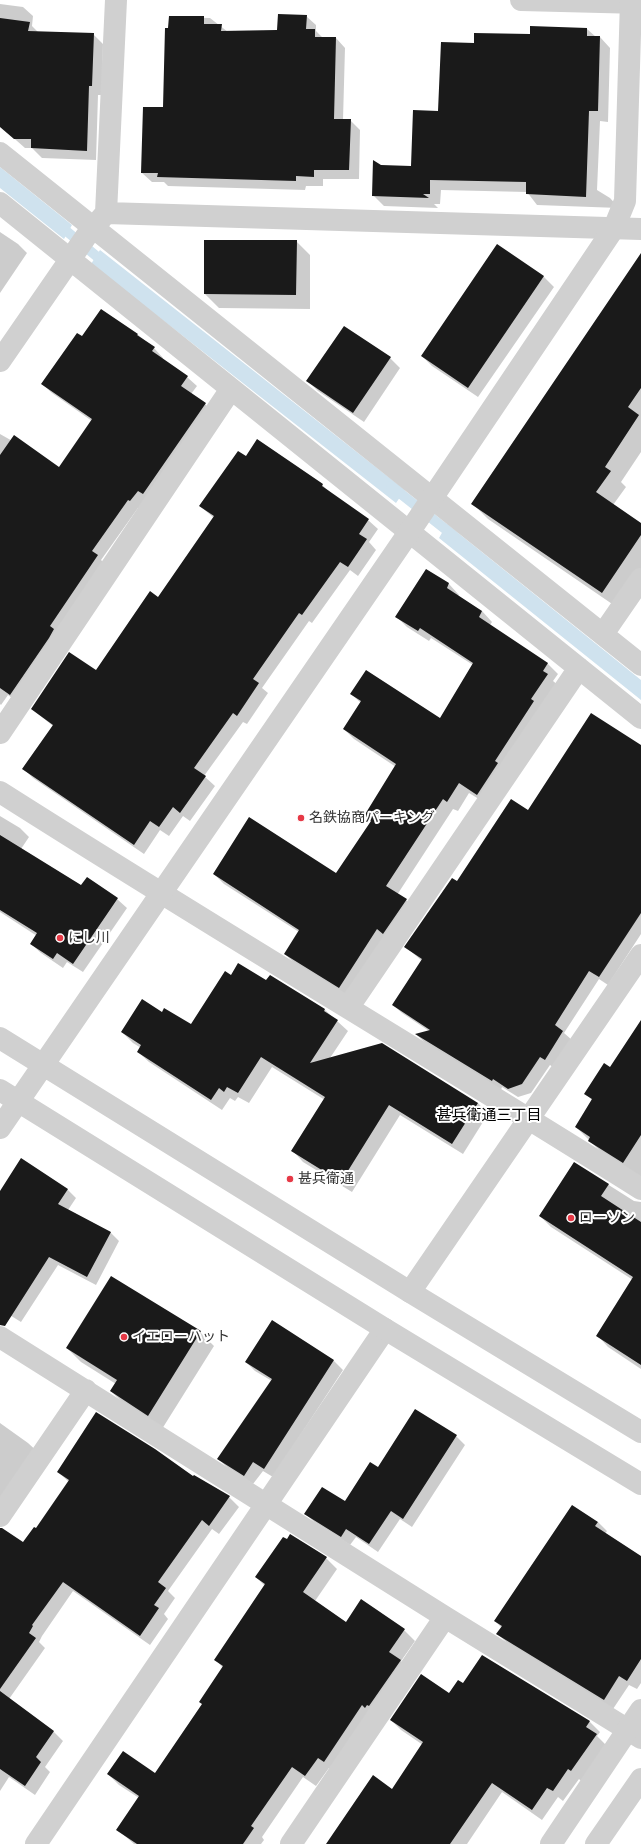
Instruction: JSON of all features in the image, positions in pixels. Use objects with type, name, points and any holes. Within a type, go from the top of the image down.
[{"type":"street","points":[[0,361],[72,257],[96,226],[116,0]]},
{"type":"street","points":[[0,1128],[412,529],[614,228],[625,201],[635,2],[521,0]]},
{"type":"street","points":[[0,153],[96,226],[430,501],[641,665]]},
{"type":"street","points":[[0,203],[72,257],[231,389],[412,529],[641,718]]},
{"type":"street","points":[[96,226],[641,229]]},
{"type":"street","points":[[0,733],[231,389]]},
{"type":"street","points":[[603,634],[641,579]]},
{"type":"street","points":[[348,1008],[579,668]]},
{"type":"street","points":[[0,792],[160,894],[528,1118],[641,1189]]},
{"type":"street","points":[[410,1292],[641,955]]},
{"type":"street","points":[[0,1038],[410,1292],[641,1432]]},
{"type":"street","points":[[0,1090],[385,1329],[641,1484]]},
{"type":"street","points":[[36,1844],[385,1329]]},
{"type":"street","points":[[0,1337],[445,1617],[635,1734]]},
{"type":"street","points":[[0,1516],[86,1390]]},
{"type":"street","points":[[291,1844],[445,1617]]},
{"type":"street","points":[[551,1844],[635,1734],[641,1710]]},
{"type":"street","points":[[596,1844],[641,1779]]},
{"type":"water","points":[[0,167],[72,225],[64,239],[0,188]]},
{"type":"water","points":[[100,250],[405,490],[396,503],[91,264]]},
{"type":"water","points":[[447,524],[641,680],[641,700],[439,538]]},
{"type":"building","points":[[278,14],[307,15],[306,29],[315,29],[315,37],[336,37],[334,119],[351,119],[349,170],[314,170],[314,177],[296,176],[296,181],[157,177],[158,173],[141,173],[143,107],[163,107],[165,28],[168,28],[169,16],[204,16],[204,24],[222,24],[221,31],[277,30]]},
{"type":"building","points":[[0,18],[30,22],[28,31],[94,33],[92,86],[89,86],[87,151],[31,148],[31,139],[14,139],[0,127]]},
{"type":"building","points":[[530,26],[587,28],[587,36],[600,36],[598,111],[589,111],[586,197],[526,194],[526,182],[430,180],[430,194],[423,194],[429,198],[372,196],[373,160],[381,165],[411,166],[413,110],[438,111],[441,42],[474,43],[474,33],[530,34]]},
{"type":"building","points":[[204,240],[297,240],[296,295],[204,294]]},
{"type":"building","points":[[497,244],[544,276],[468,388],[421,356]]},
{"type":"building","points":[[641,253],[641,388],[628,407],[639,415],[605,467],[611,471],[596,492],[641,523],[641,535],[602,593],[471,504]]},
{"type":"building","points":[[101,309],[155,347],[152,351],[188,376],[181,386],[206,403],[143,494],[138,491],[130,501],[128,500],[92,551],[98,555],[50,626],[54,629],[49,638],[10,695],[0,688],[0,455],[14,435],[59,467],[92,419],[41,384],[77,333],[82,336]]},
{"type":"building","points":[[344,326],[391,357],[353,413],[306,381]]},
{"type":"building","points":[[257,439],[323,484],[322,486],[369,519],[359,534],[367,539],[348,567],[340,562],[302,615],[299,613],[253,679],[259,683],[237,716],[233,713],[194,768],[206,776],[180,813],[173,807],[159,827],[150,821],[134,845],[22,769],[53,725],[31,709],[69,652],[96,670],[150,591],[158,597],[214,516],[199,506],[238,451],[246,456]]},
{"type":"building","points":[[426,569],[449,583],[447,588],[482,611],[479,617],[548,663],[543,671],[548,674],[531,699],[534,701],[495,761],[498,763],[477,795],[459,783],[447,802],[443,799],[386,886],[407,899],[383,934],[377,929],[339,988],[284,954],[299,930],[213,874],[249,817],[336,873],[371,821],[364,816],[396,764],[343,729],[361,701],[350,694],[366,670],[440,718],[473,663],[420,628],[418,631],[395,617]]},
{"type":"building","points":[[591,713],[641,745],[641,913],[599,977],[589,971],[555,1025],[563,1031],[545,1060],[540,1057],[522,1084],[508,1089],[493,1079],[492,1081],[415,1034],[430,1030],[392,1005],[422,959],[404,947],[452,878],[457,881],[511,799],[528,810]]},
{"type":"building","points":[[0,835],[81,885],[87,877],[118,898],[73,964],[57,953],[53,959],[30,944],[37,933],[0,910]]},
{"type":"building","points":[[238,963],[266,980],[270,975],[325,1009],[324,1011],[338,1020],[310,1063],[382,1043],[478,1103],[452,1144],[389,1105],[341,1182],[291,1151],[325,1097],[261,1057],[238,1093],[227,1087],[224,1092],[219,1088],[211,1100],[137,1052],[141,1045],[121,1032],[142,999],[162,1012],[164,1008],[191,1024],[225,971],[231,975]]},
{"type":"building","points":[[641,1020],[641,1135],[623,1163],[588,1141],[590,1137],[575,1127],[592,1099],[584,1094],[604,1063],[610,1067]]},
{"type":"building","points":[[21,1158],[68,1189],[58,1204],[111,1232],[87,1277],[49,1257],[5,1326],[0,1325],[0,1191]]},
{"type":"building","points":[[574,1162],[609,1184],[601,1196],[641,1222],[641,1365],[596,1336],[633,1277],[539,1216]]},
{"type":"building","points":[[111,1276],[201,1331],[148,1416],[110,1391],[117,1380],[66,1348]]},
{"type":"building","points":[[272,1320],[334,1360],[264,1469],[253,1462],[244,1476],[217,1459],[272,1379],[245,1362]]},
{"type":"building","points":[[415,1409],[457,1435],[403,1519],[391,1511],[369,1544],[346,1529],[341,1537],[304,1514],[322,1487],[345,1501],[370,1462],[378,1467]]},
{"type":"building","points":[[96,1412],[155,1449],[193,1476],[194,1475],[230,1496],[209,1526],[202,1520],[158,1582],[166,1588],[154,1605],[159,1608],[140,1636],[63,1582],[32,1625],[33,1626],[29,1633],[36,1638],[0,1689],[0,1528],[23,1542],[34,1527],[36,1528],[69,1480],[57,1472]]},
{"type":"building","points":[[572,1505],[598,1522],[595,1526],[641,1556],[641,1659],[627,1681],[619,1676],[604,1700],[496,1634],[502,1626],[494,1621]]},
{"type":"building","points":[[290,1534],[327,1557],[303,1592],[346,1622],[361,1599],[405,1629],[389,1652],[401,1660],[369,1706],[367,1705],[365,1708],[362,1705],[324,1762],[318,1758],[305,1776],[292,1767],[251,1826],[254,1828],[243,1844],[137,1844],[116,1830],[139,1796],[107,1774],[123,1751],[155,1773],[202,1704],[199,1702],[223,1666],[214,1660],[265,1584],[255,1577],[283,1537],[287,1539]]},
{"type":"building","points":[[482,1655],[590,1721],[586,1727],[597,1734],[571,1771],[568,1769],[553,1791],[547,1788],[532,1810],[492,1783],[450,1844],[326,1844],[373,1775],[392,1789],[423,1742],[390,1720],[421,1674],[449,1693],[458,1680],[463,1683]]},
{"type":"building","points":[[0,1691],[54,1731],[36,1757],[41,1762],[25,1786],[0,1769]]},
{"type":"waterway","points":[[58,224],[107,265]]},
{"type":"waterway","points":[[391,486],[454,536]]},
{"type":"place","name":"名鉄協商パーキング","points":[[301,818]]},
{"type":"place","name":"にし川","points":[[60,938]]},
{"type":"place","name":"甚兵衛通","points":[[290,1179]]},
{"type":"place","name":"ローソン","points":[[571,1218]]},
{"type":"place","name":"イエローハット","points":[[124,1337]]},
{"type":"district","name":"甚兵衛通三丁目","points":[[489,1116]]}]
